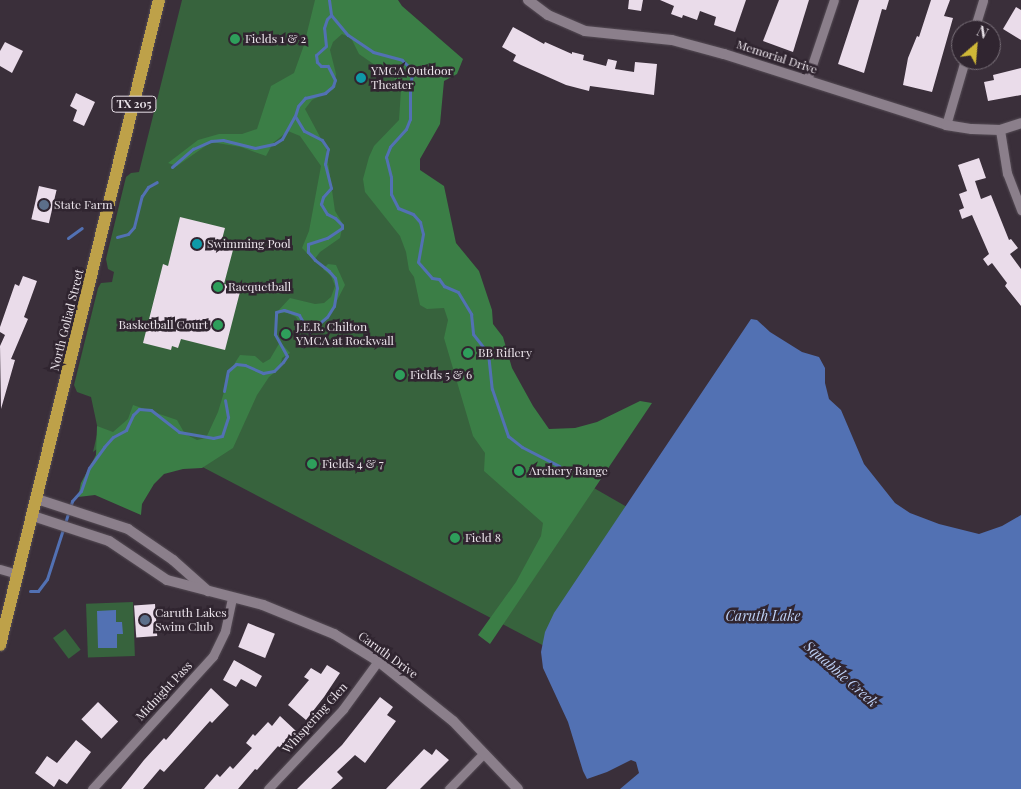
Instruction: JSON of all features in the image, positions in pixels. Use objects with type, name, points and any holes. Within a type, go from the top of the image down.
[{"type":"main road","name":"North Goliad Street","points":[[0,645],[159,0]]},
{"type":"street","name":"Memorial Drive","points":[[528,0],[548,15],[584,31],[672,40],[808,80],[946,124],[972,129],[1000,130],[1021,123]]},
{"type":"street","points":[[808,80],[834,0]]},
{"type":"street","points":[[977,20],[983,0]]},
{"type":"street","points":[[946,124],[962,70]]},
{"type":"street","points":[[1000,130],[1007,173],[1021,210]]},
{"type":"street","name":"Caruth Drive","points":[[37,499],[82,512],[128,529],[173,560],[211,593]]},
{"type":"street","name":"Caruth Drive","points":[[32,516],[109,541],[167,580],[263,605],[324,628],[378,661],[453,721],[518,789]]},
{"type":"street","points":[[0,569],[18,574]]},
{"type":"street","name":"Midnight Pass","points":[[92,789],[213,656],[225,631],[232,598]]},
{"type":"street","name":"Whispering Glen","points":[[268,789],[343,709],[378,661]]},
{"type":"street","points":[[449,789],[484,753]]},
{"type":"green space","name":"J.E.R. Chilton YMCA at Rockwall","points":[[182,0],[343,0],[410,67],[403,125],[461,302],[479,422],[627,507],[550,649],[126,427],[93,452],[98,430],[91,397],[77,392],[74,385],[98,288],[101,283],[112,282],[114,272],[108,269],[106,259],[126,177],[131,173],[139,172]]},
{"type":"green space","points":[[315,0],[398,0],[402,6],[463,59],[457,74],[444,81],[440,124],[420,159],[420,170],[444,186],[456,243],[479,271],[492,310],[493,324],[503,337],[512,368],[533,406],[549,429],[575,428],[597,422],[640,401],[652,403],[490,644],[478,635],[516,582],[541,536],[543,523],[484,471],[485,453],[473,436],[444,338],[448,320],[444,308],[427,309],[420,305],[414,277],[409,270],[406,252],[400,236],[365,192],[363,179],[374,146],[399,120],[401,90],[395,79],[359,54],[351,38],[342,34],[333,42],[330,50],[336,74],[334,89],[312,100],[305,109],[326,148],[335,211],[343,224],[340,238],[320,252],[314,260],[302,248],[309,231],[321,166],[300,136],[288,131],[273,143],[266,156],[241,147],[211,142],[177,166],[168,163],[198,140],[219,134],[242,134],[257,129],[271,86],[294,73],[304,45]]},
{"type":"green space","points":[[328,264],[336,265],[345,285],[327,320],[319,323],[315,331],[310,335],[303,330],[296,317],[288,313],[277,312],[290,298],[315,304],[324,303],[331,297],[335,286],[331,276],[323,269]]},
{"type":"green space","points":[[280,342],[290,353],[282,358],[280,368],[269,377],[257,395],[233,448],[202,468],[183,469],[164,474],[154,484],[142,504],[141,515],[95,495],[78,497],[81,483],[96,455],[97,426],[113,432],[128,419],[133,405],[177,420],[185,434],[197,440],[206,438],[218,412],[231,369],[240,355],[255,356],[263,363],[270,359]]},
{"type":"green space","points":[[133,602],[135,656],[88,658],[86,604]]},
{"type":"green space","points":[[65,629],[81,650],[69,659],[53,638]]},
{"type":"water","name":"Caruth Lake","points":[[751,319],[757,320],[770,332],[802,352],[819,357],[825,368],[825,383],[829,399],[841,410],[864,464],[895,503],[910,513],[939,524],[979,534],[1002,526],[1021,515],[1021,789],[620,789],[639,773],[636,762],[631,760],[607,772],[587,779],[568,722],[543,668],[541,652],[545,632],[554,613]]},
{"type":"water","points":[[116,610],[116,622],[122,622],[123,634],[117,634],[117,648],[98,648],[97,611]]},
{"type":"building","points":[[629,0],[643,0],[641,11],[628,9]]},
{"type":"building","points":[[660,0],[746,0],[735,32],[714,25],[716,17],[700,11],[697,20],[683,15],[682,18],[671,14],[674,6]]},
{"type":"building","points":[[779,0],[809,0],[793,52],[763,41]]},
{"type":"building","points":[[859,0],[889,0],[886,10],[882,9],[864,73],[838,64]]},
{"type":"building","points":[[931,0],[950,0],[944,16],[953,18],[932,92],[903,85],[908,58],[917,36],[919,37]]},
{"type":"building","points":[[1016,7],[1021,10],[1021,40],[1003,29]]},
{"type":"building","points":[[513,27],[544,44],[545,42],[572,54],[572,52],[584,55],[583,60],[606,66],[608,59],[617,61],[615,69],[634,72],[635,62],[657,64],[654,95],[590,86],[589,91],[566,85],[521,65],[513,61],[516,55],[502,47]]},
{"type":"building","points":[[5,42],[23,51],[12,73],[0,66],[0,51]]},
{"type":"building","points":[[1021,68],[1021,95],[988,101],[984,82],[994,80],[993,75]]},
{"type":"building","points":[[76,93],[95,102],[84,126],[73,121],[77,110],[70,106]]},
{"type":"building","points":[[979,158],[986,178],[975,181],[981,199],[991,195],[1009,240],[1011,239],[1018,248],[1010,254],[1021,269],[1021,306],[1005,286],[1007,283],[992,263],[988,266],[983,259],[989,254],[972,215],[962,219],[959,210],[964,208],[959,194],[967,191],[958,165]]},
{"type":"building","name":"State Farm","points":[[39,186],[57,190],[49,223],[31,219]]},
{"type":"building","points":[[180,217],[225,228],[220,247],[233,250],[224,284],[241,288],[225,350],[181,339],[178,348],[172,346],[171,350],[143,343],[163,264],[168,266]]},
{"type":"building","points":[[23,276],[37,281],[24,317],[28,319],[11,359],[15,360],[1,409],[0,346],[5,335],[0,332],[0,327],[15,284],[19,286]]},
{"type":"building","name":"Caruth Lakes Swim Club","points":[[155,604],[157,636],[136,637],[134,605]]},
{"type":"building","points":[[248,623],[275,634],[265,658],[238,647]]},
{"type":"building","points":[[234,660],[262,676],[256,687],[241,679],[236,687],[223,680]]},
{"type":"building","points":[[327,665],[340,673],[306,720],[288,705],[309,680],[304,677],[311,668],[321,674]]},
{"type":"building","points":[[211,688],[229,705],[212,723],[210,721],[164,772],[160,769],[143,789],[121,789],[144,760],[164,738],[166,740]]},
{"type":"building","points":[[380,697],[393,707],[387,715],[396,721],[365,763],[355,755],[337,772],[343,778],[331,789],[297,789],[342,745]]},
{"type":"building","points":[[98,702],[118,721],[101,739],[81,719]]},
{"type":"building","points":[[280,716],[296,731],[280,748],[278,746],[257,770],[255,769],[238,789],[204,789],[217,774],[220,777],[230,766],[233,769],[252,748],[246,743],[253,734],[255,736],[268,722],[272,726]]},
{"type":"building","points":[[76,740],[91,752],[67,784],[59,779],[54,787],[35,773],[47,756],[57,763]]},
{"type":"building","points":[[424,749],[432,755],[436,749],[449,760],[420,789],[386,789]]},
{"type":"waterway","name":"Squabble Creek","points":[[329,0],[331,15],[348,35],[373,52],[402,60],[413,71],[410,84],[410,119],[406,129],[390,147],[386,157],[391,177],[391,194],[398,208],[413,214],[420,222],[423,234],[418,262],[432,278],[439,279],[444,286],[458,292],[471,314],[473,334],[488,353],[492,389],[508,436],[522,447],[559,466]]},
{"type":"waterway","points":[[224,391],[228,371],[236,364],[245,365],[263,373],[274,371],[287,356],[275,334],[276,312],[284,310],[299,315],[309,332],[327,317],[334,306],[337,288],[335,278],[308,252],[308,244],[327,238],[342,228],[342,225],[335,218],[327,214],[321,204],[323,197],[331,188],[325,164],[328,149],[322,140],[304,131],[295,116],[298,106],[305,98],[325,93],[333,86],[335,80],[328,66],[321,66],[317,62],[316,55],[326,46],[324,28],[327,19],[331,15]]},
{"type":"waterway","points":[[172,167],[193,149],[211,141],[223,140],[255,148],[274,144],[282,139],[295,116]]},
{"type":"waterway","points":[[117,237],[128,234],[134,227],[142,196],[148,187],[157,182]]},
{"type":"waterway","points":[[68,238],[82,228]]},
{"type":"waterway","points":[[30,591],[38,591],[47,579],[72,501],[81,491],[89,468],[113,437],[126,430],[133,415],[139,409],[151,410],[179,432],[213,438],[222,436],[228,417],[225,400]]},
{"type":"place","name":"Fields 1 & 2","points":[[235,39]]},
{"type":"place","name":"YMCA Outdoor Theater","points":[[361,78]]},
{"type":"place","name":"State Farm","points":[[44,205]]},
{"type":"place","name":"Swimming Pool","points":[[197,244]]},
{"type":"place","name":"Racquetball","points":[[218,287]]},
{"type":"place","name":"Basketball Court","points":[[218,325]]},
{"type":"place","name":"J.E.R. Chilton YMCA at Rockwall","points":[[286,334]]},
{"type":"place","name":"BB Riflery","points":[[468,353]]},
{"type":"place","name":"Fields 5 & 6","points":[[400,375]]},
{"type":"place","name":"Fields 4 & 7","points":[[312,464]]},
{"type":"place","name":"Archery Range","points":[[519,471]]},
{"type":"place","name":"Field 8","points":[[455,538]]},
{"type":"place","name":"Caruth Lakes Swim Club","points":[[145,620]]}]
